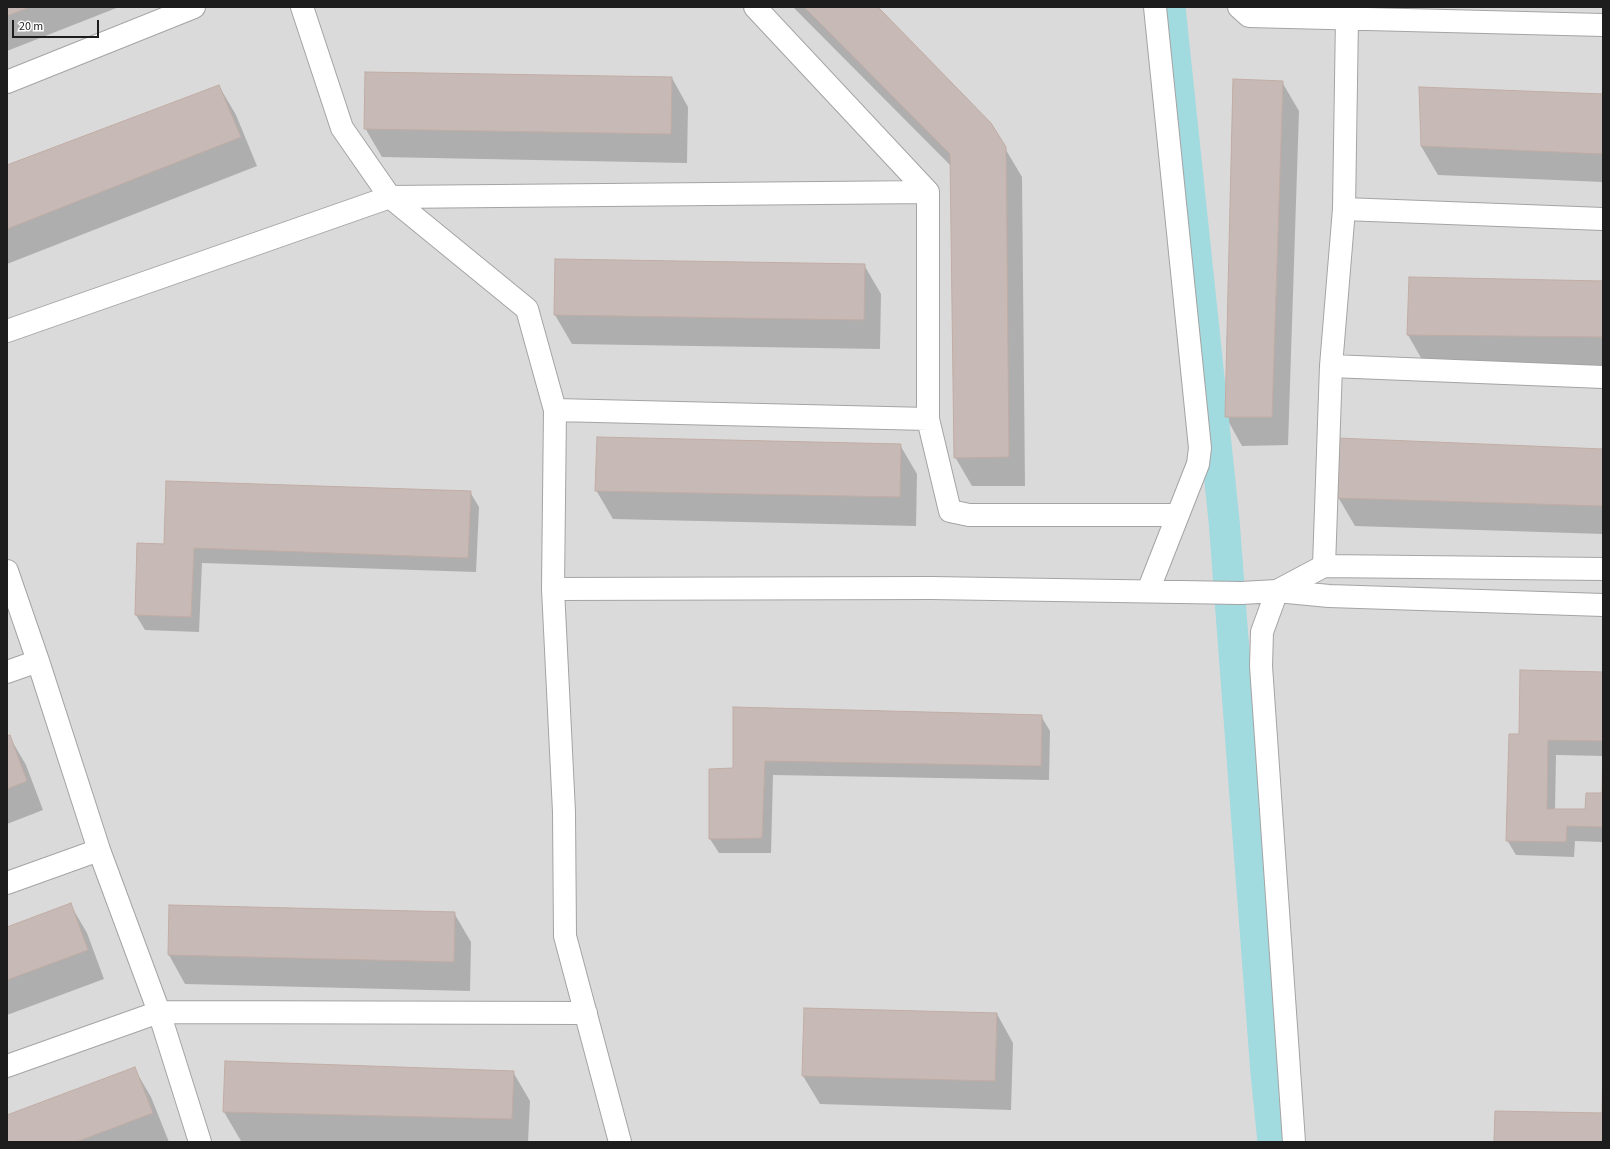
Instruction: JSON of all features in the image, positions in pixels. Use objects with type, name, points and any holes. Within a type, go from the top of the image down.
[{"type":"lane","points":[[7,82],[194,7]]},
{"type":"lane","points":[[302,7],[342,128],[390,197],[527,309],[555,410],[553,589],[564,812],[565,936],[620,1142]]},
{"type":"lane","points":[[755,7],[928,192],[928,419],[950,511],[969,515],[1178,515]]},
{"type":"lane","points":[[1148,591],[1198,464],[1200,448],[1155,7]]},
{"type":"lane","points":[[1239,7],[1249,16],[1603,25]]},
{"type":"lane","points":[[1324,566],[1331,366],[1344,209],[1347,18]]},
{"type":"lane","points":[[7,331],[390,197],[928,192]]},
{"type":"lane","points":[[1344,209],[1603,219]]},
{"type":"lane","points":[[1331,366],[1603,377]]},
{"type":"lane","points":[[555,410],[928,419]]},
{"type":"lane","points":[[1294,1142],[1261,666],[1262,632],[1277,591],[1324,566],[1603,569]]},
{"type":"lane","points":[[7,571],[38,660],[99,850],[159,1012],[200,1142]]},
{"type":"lane","points":[[553,589],[930,588],[1241,593],[1277,591],[1329,596],[1603,605]]},
{"type":"lane","points":[[7,672],[38,660]]},
{"type":"lane","points":[[7,882],[99,850]]},
{"type":"lane","points":[[7,1066],[159,1012],[586,1013]]},
{"type":"shaded area","points":[[7,7],[1603,7],[1603,1142],[7,1142]]},
{"type":"building","points":[[7,7],[30,7],[7,16]]},
{"type":"building","points":[[804,7],[878,7],[991,123],[1006,147],[1009,457],[954,458],[950,154]]},
{"type":"building","points":[[365,72],[672,77],[671,134],[364,129]]},
{"type":"building","points":[[1233,79],[1283,81],[1272,417],[1225,417]]},
{"type":"building","points":[[219,85],[241,137],[7,229],[7,165]]},
{"type":"building","points":[[1419,87],[1603,94],[1603,154],[1421,146]]},
{"type":"building","points":[[555,259],[865,264],[864,320],[554,315]]},
{"type":"building","points":[[1409,277],[1603,281],[1603,337],[1407,335]]},
{"type":"building","points":[[597,437],[901,444],[900,497],[595,491]]},
{"type":"building","points":[[1337,438],[1603,449],[1603,506],[1337,498]]},
{"type":"building","points":[[166,481],[471,491],[468,558],[194,548],[191,617],[135,615],[137,543],[164,544]]},
{"type":"building","points":[[1520,670],[1603,672],[1603,741],[1548,740],[1547,809],[1585,809],[1586,793],[1602,793],[1603,742],[1603,827],[1567,826],[1566,842],[1506,841],[1509,734],[1519,734]]},
{"type":"building","points":[[733,707],[1042,715],[1041,766],[765,761],[762,838],[709,839],[709,769],[733,768]]},
{"type":"building","points":[[10,735],[27,781],[7,789],[7,736]]},
{"type":"building","points":[[71,903],[88,950],[7,980],[7,927]]},
{"type":"building","points":[[169,905],[455,912],[454,962],[168,955]]},
{"type":"building","points":[[804,1008],[997,1013],[995,1081],[802,1076]]},
{"type":"building","points":[[1603,1058],[1603,1142],[1494,1142],[1495,1111],[1602,1113]]},
{"type":"building","points":[[225,1061],[514,1071],[512,1119],[223,1112]]},
{"type":"building","points":[[135,1067],[153,1113],[76,1142],[7,1142],[7,1115]]},
{"type":"waterway","points":[[1170,7],[1224,520],[1266,1073],[1273,1142]]}]
